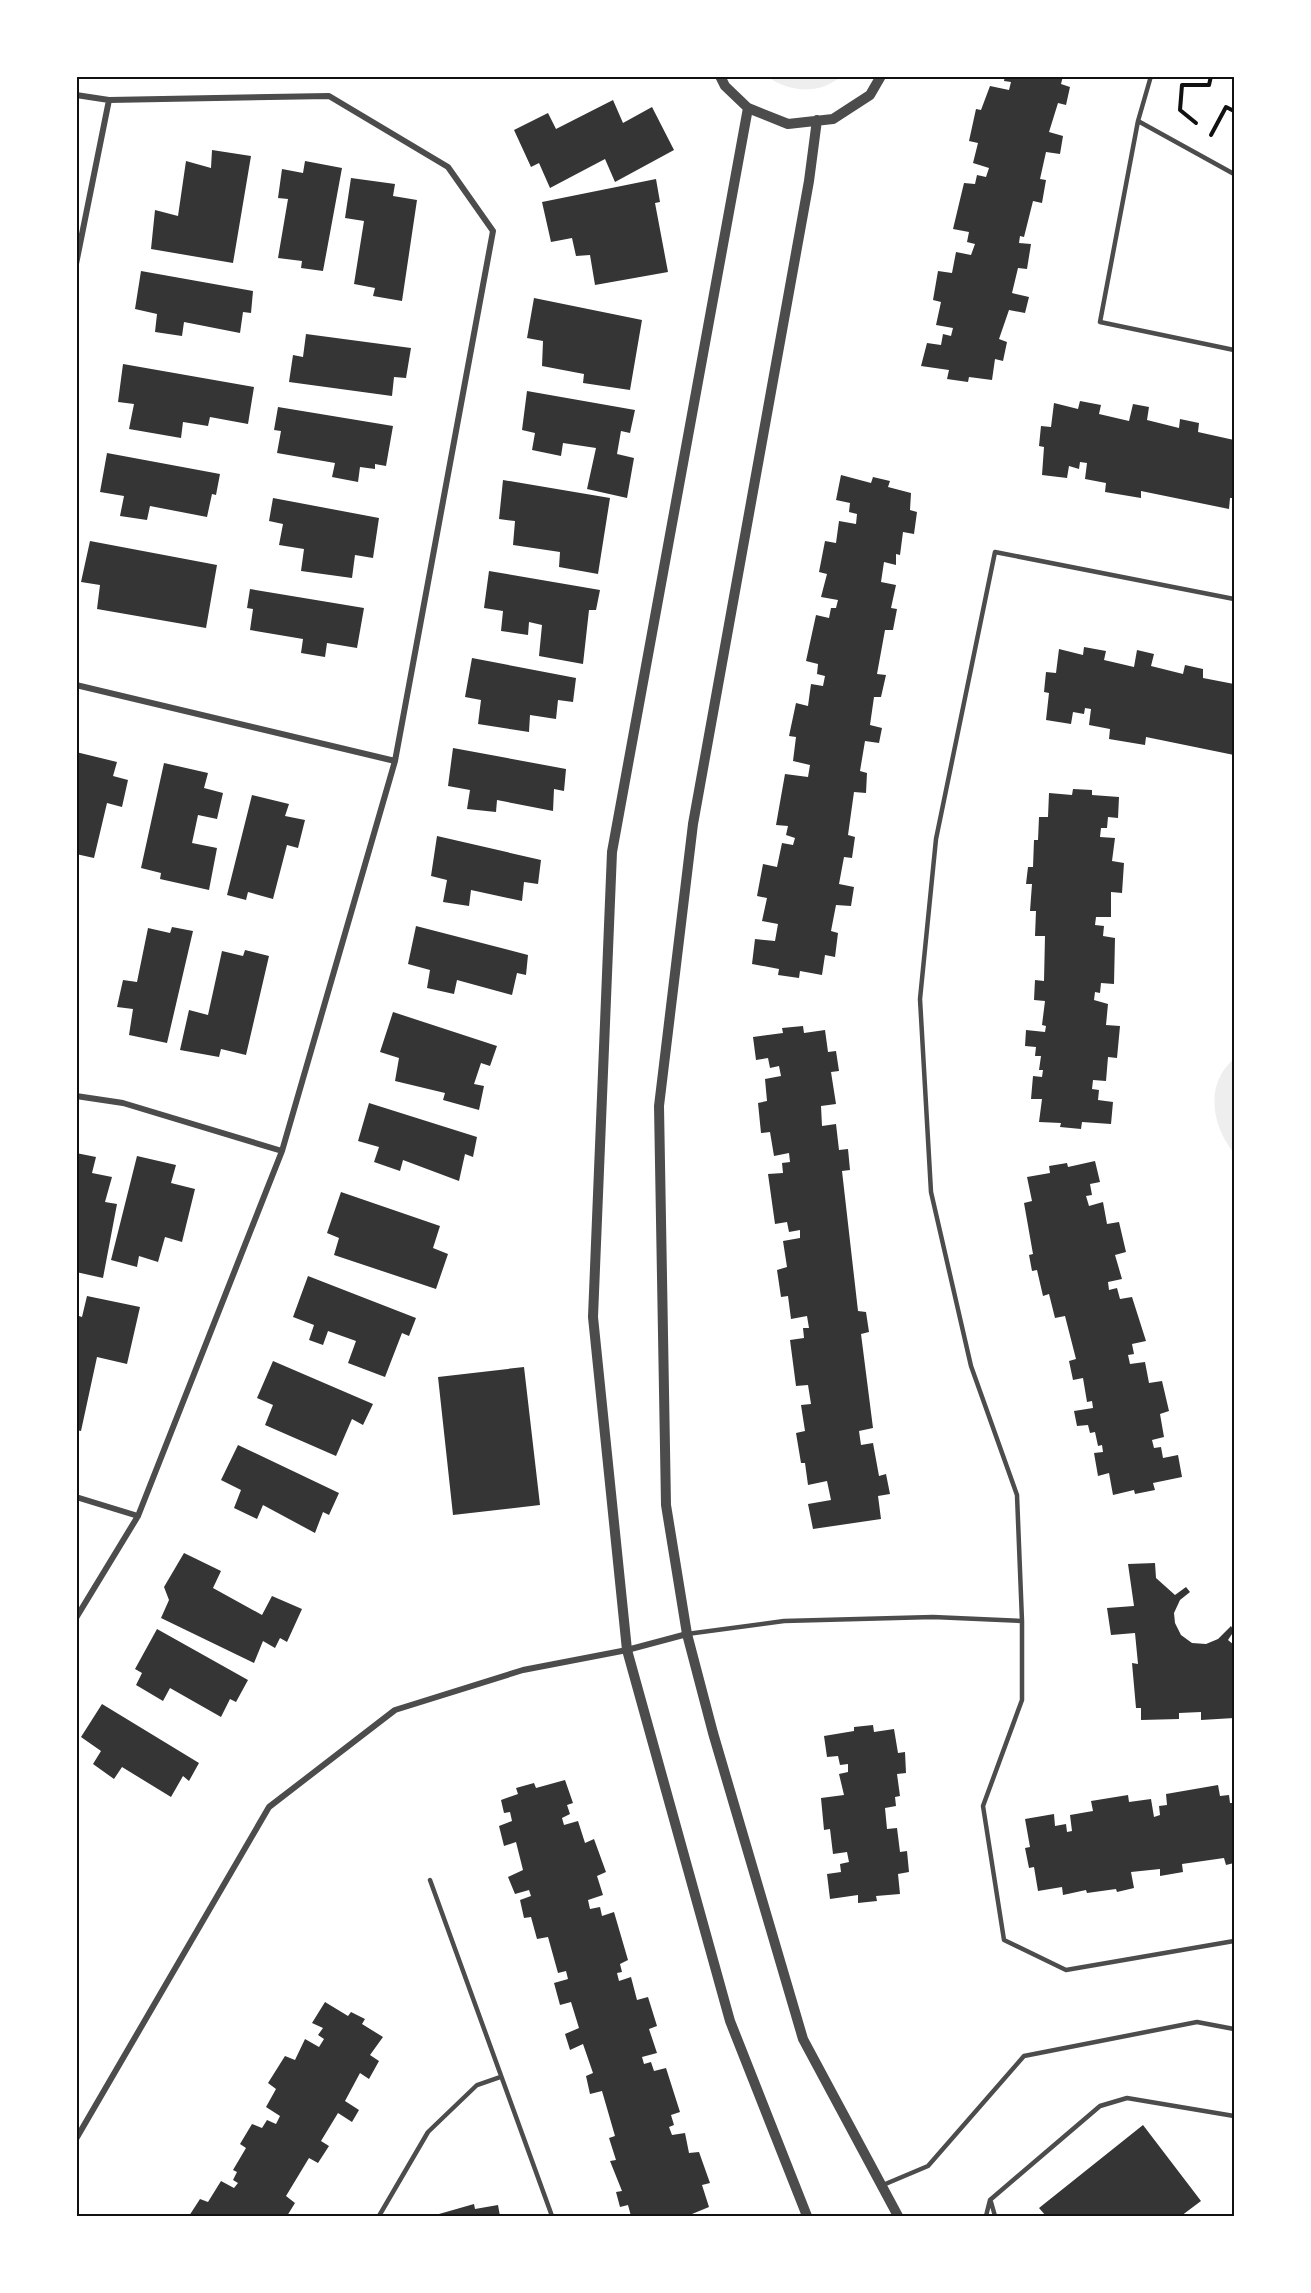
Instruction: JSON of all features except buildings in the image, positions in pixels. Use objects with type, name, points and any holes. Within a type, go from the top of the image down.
[{"type":"street","points":[[720,76],[725,86],[748,108],[788,123],[833,119],[870,95],[881,76]]},
{"type":"street","points":[[76,95],[109,100],[329,96],[448,167],[493,231],[395,761],[282,1151],[138,1516],[76,1618]]},
{"type":"street","points":[[76,264],[109,100]]},
{"type":"street","points":[[748,108],[612,852],[593,1317],[627,1650],[730,2020],[807,2217]]},
{"type":"street","points":[[817,120],[809,181],[693,824],[659,1106],[666,1505],[687,1634],[712,1733],[803,2039],[883,2185],[898,2217]]},
{"type":"street","points":[[76,685],[395,761]]},
{"type":"street","points":[[76,1096],[123,1102],[282,1151]]},
{"type":"street","points":[[76,1497],[138,1516]]},
{"type":"street","points":[[76,2139],[269,1807],[395,1710],[523,1670],[627,1650],[687,1634]]},
{"type":"lane","points":[[1151,76],[1138,121],[1100,322],[1234,350]]},
{"type":"lane","points":[[1138,121],[1234,174]]},
{"type":"lane","points":[[1234,599],[995,552],[936,839],[920,999],[931,1192],[971,1366],[1017,1495],[1022,1621],[1022,1700],[983,1806],[1004,1940],[1066,1970],[1234,1941]]},
{"type":"lane","points":[[687,1634],[784,1621],[933,1617],[1022,1621]]},
{"type":"lane","points":[[430,1880],[552,2217]]},
{"type":"lane","points":[[883,2185],[928,2166],[1024,2056],[1197,2022],[1234,2029]]},
{"type":"lane","points":[[379,2217],[428,2132],[477,2085],[500,2077]]},
{"type":"lane","points":[[986,2217],[990,2200],[1100,2106],[1127,2098],[1234,2116]]},
{"type":"lane","points":[[990,2200],[995,2217]]},
{"type":"path","points":[[1211,76],[1209,85],[1182,86],[1180,110],[1211,135],[1226,107],[1234,111]]},
{"type":"shaded area","points":[[768,77],[840,77],[823,87],[804,89],[785,86]]},
{"type":"shaded area","points":[[1234,1059],[1234,1153],[1220,1130],[1214,1105],[1218,1080],[1224,1069]]}]
